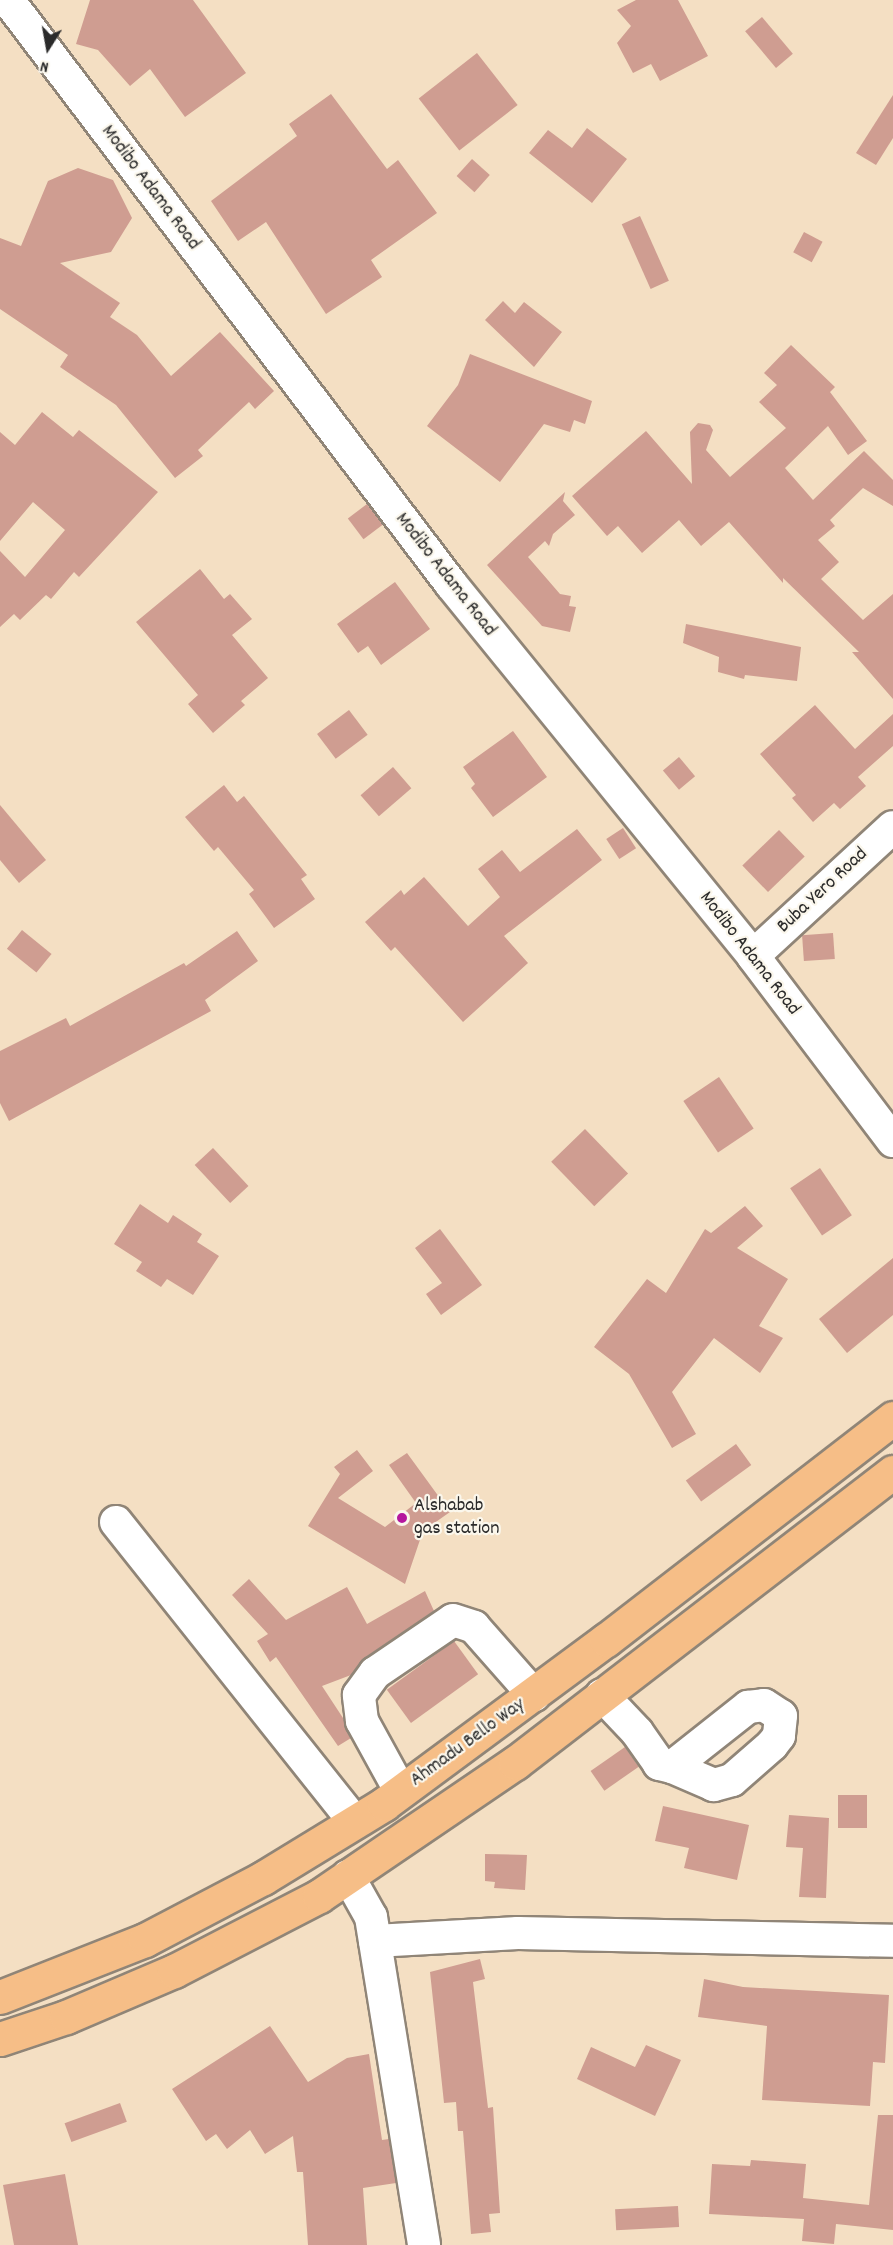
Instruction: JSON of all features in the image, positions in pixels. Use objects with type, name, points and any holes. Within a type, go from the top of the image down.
[{"type":"main road","name":"Ahmadu Bello Way","points":[[0,1997],[145,1940],[263,1878],[355,1822],[534,1695],[893,1418]]},
{"type":"main road","points":[[0,2039],[66,2017],[174,1971],[319,1896],[506,1769],[893,1472]]},
{"type":"street","name":"Modibo Adama Road","points":[[8,0],[451,584],[753,957],[893,1141]]},
{"type":"street","name":"Buba Yero Road","points":[[753,957],[893,826]]},
{"type":"street","points":[[116,1522],[355,1822]]},
{"type":"street","points":[[400,1792],[362,1721],[360,1695],[375,1673],[453,1620],[474,1627],[534,1695]]},
{"type":"street","points":[[602,1695],[637,1732],[659,1764],[672,1767]]},
{"type":"street","points":[[348,1876],[371,1917],[424,2245]]},
{"type":"street","points":[[375,1941],[518,1933],[893,1941]]},
{"type":"building","points":[[90,0],[193,0],[246,73],[185,117],[150,69],[130,86],[98,50],[76,44]]},
{"type":"building","points":[[636,0],[678,0],[708,56],[660,81],[651,64],[633,73],[617,43],[631,26],[617,10]]},
{"type":"building","points":[[762,17],[793,54],[776,68],[745,31]]},
{"type":"building","points":[[477,53],[518,105],[459,151],[419,99]]},
{"type":"building","points":[[331,94],[387,169],[398,160],[437,213],[371,260],[382,277],[326,314],[266,222],[238,241],[211,201],[297,136],[289,124]]},
{"type":"building","points":[[893,95],[893,138],[876,165],[856,153]]},
{"type":"building","points":[[587,128],[627,159],[592,203],[529,153],[548,130],[572,148]]},
{"type":"building","points":[[472,159],[490,175],[474,192],[457,176]]},
{"type":"building","points":[[78,168],[113,180],[132,218],[111,252],[60,263],[120,303],[110,317],[137,335],[171,376],[220,332],[274,391],[255,409],[249,402],[198,450],[203,456],[175,478],[116,405],[60,367],[68,355],[0,309],[0,238],[21,246],[48,181]]},
{"type":"building","points":[[640,216],[669,281],[651,289],[622,224]]},
{"type":"building","points":[[804,232],[823,242],[812,262],[793,252]]},
{"type":"building","points":[[503,301],[515,313],[524,302],[562,332],[534,367],[485,320]]},
{"type":"building","points":[[791,345],[835,387],[830,392],[867,441],[848,455],[828,426],[785,468],[813,500],[864,451],[893,480],[893,506],[863,488],[830,520],[835,526],[818,540],[839,562],[821,579],[863,620],[893,594],[893,699],[852,652],[859,652],[783,578],[783,583],[729,522],[701,546],[679,520],[642,553],[618,526],[607,536],[572,496],[646,431],[692,484],[690,432],[698,423],[710,425],[713,430],[706,450],[730,477],[786,428],[759,402],[777,385],[764,373]]},
{"type":"building","points":[[470,354],[592,401],[585,424],[574,420],[570,432],[544,424],[500,482],[427,426],[458,385]]},
{"type":"building","points":[[42,412],[73,437],[79,430],[158,492],[79,577],[74,572],[51,599],[46,595],[20,620],[14,614],[0,627],[0,551],[25,577],[65,530],[33,502],[0,541],[0,432],[15,445]]},
{"type":"building","points":[[565,492],[563,501],[575,515],[553,534],[549,546],[545,541],[528,557],[560,594],[571,596],[569,606],[576,607],[570,632],[542,626],[487,565]]},
{"type":"building","points":[[367,504],[383,525],[363,539],[348,518]]},
{"type":"building","points":[[200,569],[224,599],[230,594],[252,619],[232,635],[268,678],[241,701],[245,705],[213,733],[188,704],[198,695],[136,622]]},
{"type":"building","points":[[395,582],[430,629],[381,665],[368,646],[358,653],[337,624]]},
{"type":"building","points":[[686,624],[801,647],[797,681],[745,675],[744,679],[718,672],[719,657],[683,643]]},
{"type":"building","points":[[815,705],[855,749],[893,714],[893,746],[858,777],[866,786],[840,809],[834,803],[813,822],[792,798],[796,795],[760,754]]},
{"type":"building","points":[[349,710],[368,735],[336,759],[317,734]]},
{"type":"building","points":[[513,731],[547,777],[493,817],[471,788],[475,784],[463,767]]},
{"type":"building","points":[[679,757],[695,776],[679,790],[663,770]]},
{"type":"building","points":[[393,767],[411,788],[379,816],[361,795]]},
{"type":"building","points":[[224,785],[237,802],[244,796],[307,875],[301,879],[315,899],[274,928],[249,894],[254,890],[218,847],[214,851],[185,817]]},
{"type":"building","points":[[0,805],[46,860],[19,883],[0,860]]},
{"type":"building","points":[[623,828],[636,848],[619,859],[606,839]]},
{"type":"building","points":[[577,829],[602,860],[504,936],[528,963],[463,1022],[395,947],[391,951],[365,922],[401,890],[404,895],[424,877],[468,926],[500,897],[478,869],[502,850],[520,872]]},
{"type":"building","points":[[779,830],[805,857],[768,892],[742,865]]},
{"type":"building","points":[[22,930],[52,954],[36,973],[7,949]]},
{"type":"building","points":[[237,931],[258,961],[205,1000],[211,1011],[9,1121],[0,1103],[0,1051],[66,1018],[70,1026],[184,963],[186,966]]},
{"type":"building","points":[[833,933],[835,959],[804,961],[802,935]]},
{"type":"building","points":[[719,1077],[754,1128],[718,1152],[683,1101]]},
{"type":"building","points":[[585,1129],[628,1174],[594,1206],[551,1162]]},
{"type":"building","points":[[213,1148],[248,1186],[230,1203],[195,1165]]},
{"type":"building","points":[[820,1168],[852,1215],[822,1235],[790,1188]]},
{"type":"building","points":[[140,1204],[168,1223],[173,1215],[202,1234],[197,1242],[219,1256],[193,1295],[167,1279],[161,1287],[136,1271],[142,1262],[114,1244]]},
{"type":"building","points":[[745,1206],[763,1226],[737,1248],[788,1279],[759,1326],[783,1338],[760,1373],[714,1338],[672,1392],[696,1434],[672,1448],[629,1374],[594,1347],[647,1279],[666,1293],[705,1229],[711,1233]]},
{"type":"building","points":[[440,1229],[482,1285],[441,1315],[426,1294],[442,1283],[415,1248]]},
{"type":"building","points":[[893,1258],[893,1315],[847,1353],[819,1319]]},
{"type":"building","points":[[736,1444],[751,1465],[701,1501],[686,1480]]},
{"type":"building","points":[[357,1450],[373,1471],[338,1498],[385,1527],[416,1503],[389,1465],[407,1453],[450,1512],[423,1531],[405,1584],[308,1526],[340,1474],[334,1467]]},
{"type":"building","points":[[249,1579],[286,1620],[347,1587],[367,1624],[425,1591],[434,1611],[365,1658],[351,1675],[322,1686],[343,1718],[351,1738],[338,1746],[276,1657],[270,1662],[257,1641],[268,1634],[232,1595]]},
{"type":"building","points":[[454,1641],[478,1674],[411,1723],[387,1690]]},
{"type":"building","points":[[625,1747],[639,1767],[604,1791],[591,1771]]},
{"type":"building","points":[[838,1795],[867,1795],[867,1828],[838,1828]]},
{"type":"building","points":[[663,1806],[749,1825],[737,1880],[684,1868],[689,1848],[655,1841]]},
{"type":"building","points":[[789,1815],[829,1818],[826,1898],[799,1897],[803,1848],[786,1847]]},
{"type":"building","points":[[485,1854],[527,1855],[525,1890],[494,1888],[495,1882],[485,1881]]},
{"type":"building","points":[[480,1959],[485,1979],[473,1982],[488,2108],[493,2107],[500,2213],[489,2214],[491,2232],[471,2234],[463,2131],[458,2131],[456,2102],[444,2103],[430,1972]]},
{"type":"building","points":[[704,1979],[743,1987],[889,1995],[885,2063],[873,2062],[870,2106],[762,2100],[767,2026],[698,2017]]},
{"type":"building","points":[[270,2026],[308,2082],[347,2058],[369,2054],[382,2140],[389,2139],[396,2183],[363,2188],[367,2245],[308,2245],[303,2172],[297,2172],[293,2136],[265,2154],[250,2130],[227,2149],[216,2134],[206,2141],[172,2089]]},
{"type":"building","points":[[646,2045],[681,2060],[655,2116],[577,2079],[591,2047],[635,2067]]},
{"type":"building","points":[[120,2103],[127,2122],[71,2142],[65,2123]]},
{"type":"building","points":[[878,2115],[893,2115],[893,2230],[836,2224],[834,2244],[802,2241],[804,2219],[709,2214],[712,2164],[750,2166],[751,2160],[806,2164],[803,2198],[869,2205]]},
{"type":"building","points":[[65,2174],[78,2245],[14,2245],[3,2185]]},
{"type":"building","points":[[678,2206],[679,2227],[616,2230],[615,2209]]},
{"type":"place","name":"Alshabab gas station","points":[[402,1518]]}]
